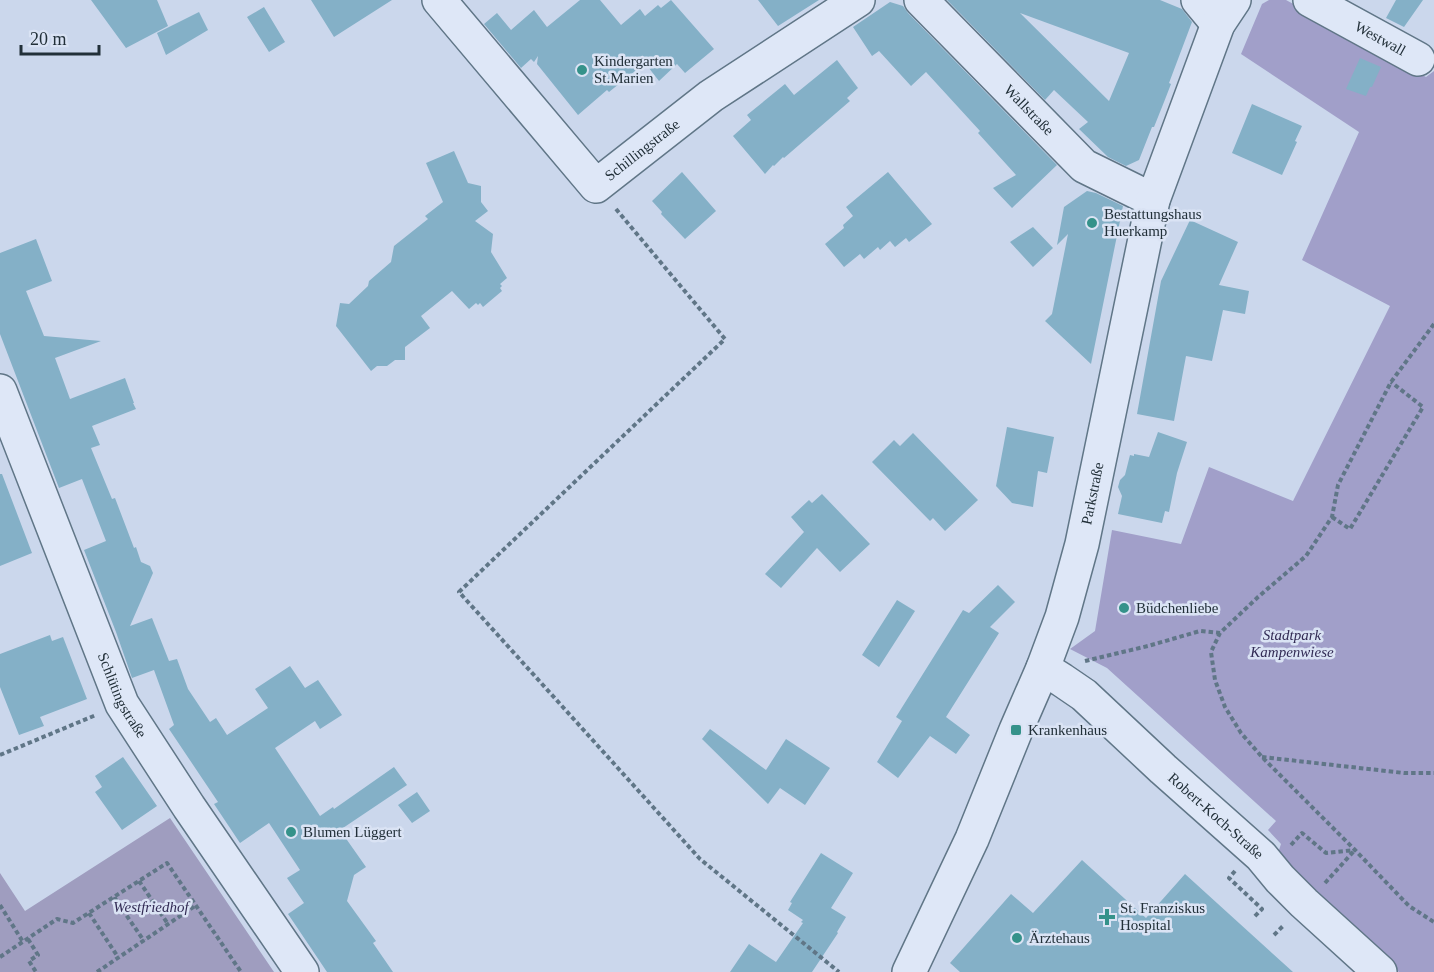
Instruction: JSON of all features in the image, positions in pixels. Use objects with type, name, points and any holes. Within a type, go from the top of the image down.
[{"type":"street","name":"Schillingstraße","points":[[439,0],[596,186],[711,96],[858,0]]},
{"type":"street","name":"Wallstraße","points":[[921,0],[1083,166],[1153,200]]},
{"type":"street","name":"Westwall","points":[[1310,0],[1418,59]]},
{"type":"street","name":"Parkstraße","points":[[909,972],[967,849],[1062,617],[1082,544],[1153,200],[1216,8]]},
{"type":"street","name":"Schlütingstraße","points":[[0,391],[122,704],[189,807],[302,972]]},
{"type":"street","name":"Robert-Koch-Straße","points":[[1043,668],[1083,695],[1261,856],[1304,903],[1380,972]]},
{"type":"path","points":[[596,186],[725,339],[459,592],[700,859],[839,972]]},
{"type":"path","points":[[1434,324],[1391,382],[1338,484],[1332,517],[1306,556],[1220,633],[1211,652],[1215,680],[1225,707],[1241,733],[1409,906],[1434,922]]},
{"type":"path","points":[[1332,517],[1350,529],[1423,407],[1391,382]]},
{"type":"path","points":[[1043,668],[1098,659],[1200,631],[1220,633]]},
{"type":"path","points":[[0,755],[122,704]]},
{"type":"path","points":[[1262,757],[1404,773],[1434,773]]},
{"type":"path","points":[[1297,853],[1289,846],[1302,833],[1326,853],[1354,850]]},
{"type":"path","points":[[1331,876],[1354,850]]},
{"type":"path","points":[[0,957],[57,920],[73,923],[166,863],[242,972]]},
{"type":"path","points":[[1319,874],[1326,881]]},
{"type":"path","points":[[139,881],[168,924]]},
{"type":"path","points":[[114,897],[144,940]]},
{"type":"path","points":[[0,905],[23,942]]},
{"type":"path","points":[[97,972],[195,906]]},
{"type":"path","points":[[89,913],[118,957]]},
{"type":"path","points":[[1274,935],[1279,931]]},
{"type":"path","points":[[28,939],[38,955],[29,961],[36,972]]},
{"type":"green space","name":"Stadtpark Kampenwiese","points":[[1269,0],[1286,0],[1426,77],[1434,71],[1434,972],[1399,972],[1279,866],[1276,859],[1281,844],[1268,830],[1276,821],[1107,668],[1070,649],[1095,631],[1112,530],[1181,544],[1209,467],[1293,501],[1390,306],[1302,260],[1359,132],[1241,54],[1262,4]]},
{"type":"green space","name":"Westfriedhof","points":[[170,818],[274,972],[0,972],[0,873],[25,911]]},
{"type":"building","points":[[91,0],[157,0],[168,26],[126,48]]},
{"type":"building","points":[[311,0],[392,0],[334,37]]},
{"type":"building","points":[[580,0],[600,0],[621,25],[640,9],[645,16],[658,5],[661,8],[671,0],[714,49],[685,73],[677,64],[659,81],[645,63],[609,92],[607,90],[578,115],[537,64],[538,56],[534,62],[531,59],[521,68],[484,24],[497,13],[511,30],[534,10],[547,27]]},
{"type":"building","points":[[758,0],[819,0],[778,26]]},
{"type":"building","points":[[947,0],[1160,0],[1182,9],[1192,22],[1169,83],[1171,84],[1139,160],[1126,166],[1108,157],[1079,129],[1088,122],[1054,90],[1045,100]],"holes":[[[1020,13],[1129,53],[1109,101]]]},
{"type":"building","points":[[1396,0],[1423,0],[1404,27],[1386,18]]},
{"type":"building","points":[[890,2],[903,6],[1057,165],[1012,208],[993,188],[1016,175],[978,133],[980,131],[926,72],[911,86],[879,51],[872,56],[853,27]]},
{"type":"building","points":[[264,7],[285,42],[269,52],[247,17]]},
{"type":"building","points":[[199,12],[208,30],[166,55],[157,33]]},
{"type":"building","points":[[1360,58],[1381,67],[1366,96],[1346,89]]},
{"type":"building","points":[[837,60],[858,88],[847,98],[850,101],[765,174],[733,136],[751,120],[747,115],[785,84],[794,95]]},
{"type":"building","points":[[1252,104],[1302,126],[1282,175],[1232,153]]},
{"type":"building","points":[[454,151],[468,183],[481,186],[481,202],[488,211],[475,221],[493,234],[491,252],[507,278],[500,284],[502,291],[483,307],[480,303],[478,305],[476,303],[469,309],[452,291],[421,316],[430,328],[405,347],[405,360],[395,360],[387,366],[377,366],[371,371],[336,326],[340,303],[349,304],[368,286],[369,281],[391,262],[394,246],[428,219],[425,216],[443,202],[426,163]]},
{"type":"building","points":[[682,172],[716,211],[685,239],[652,201]]},
{"type":"building","points":[[888,172],[932,224],[909,242],[906,238],[895,247],[890,241],[880,250],[878,247],[864,259],[860,254],[844,267],[825,244],[844,228],[843,225],[853,216],[846,207]]},
{"type":"building","points":[[1087,191],[1123,206],[1091,364],[1045,321],[1052,314],[1068,234],[1057,245],[1064,207]]},
{"type":"building","points":[[1190,220],[1238,242],[1219,285],[1249,291],[1245,314],[1223,310],[1212,361],[1186,356],[1174,421],[1137,414],[1161,281]]},
{"type":"building","points":[[1033,227],[1053,248],[1033,267],[1010,242]]},
{"type":"building","points":[[36,239],[52,281],[26,291],[44,336],[101,341],[55,358],[70,399],[125,378],[136,409],[92,426],[100,445],[91,448],[112,499],[115,498],[134,548],[136,547],[141,562],[150,566],[153,573],[130,626],[152,618],[169,661],[177,659],[188,689],[210,722],[216,718],[227,735],[268,708],[255,689],[290,666],[305,688],[318,680],[342,715],[320,729],[315,721],[275,748],[320,816],[333,807],[334,809],[394,767],[407,785],[340,830],[366,867],[354,875],[347,901],[376,941],[373,943],[393,972],[327,972],[288,914],[304,903],[287,878],[300,870],[269,823],[240,843],[214,804],[218,802],[169,729],[174,725],[154,670],[132,678],[84,550],[106,541],[82,479],[59,488],[0,334],[0,253]]},
{"type":"building","points":[[1007,427],[1054,437],[1047,473],[1038,471],[1033,507],[1012,503],[996,486]]},
{"type":"building","points":[[1158,432],[1187,442],[1177,473],[1169,512],[1165,511],[1162,523],[1118,514],[1122,496],[1118,487],[1125,475],[1130,455],[1149,457]]},
{"type":"building","points":[[913,433],[978,500],[945,531],[933,518],[930,521],[872,462],[894,440],[900,446]]},
{"type":"building","points":[[0,474],[2,474],[32,553],[0,566]]},
{"type":"building","points":[[822,494],[870,544],[840,572],[817,548],[781,588],[765,574],[804,532],[791,517],[809,500],[812,503]]},
{"type":"building","points":[[998,585],[1015,602],[990,627],[999,633],[946,717],[970,735],[956,754],[930,736],[898,778],[877,762],[902,721],[896,717],[963,610],[969,613]]},
{"type":"building","points":[[897,600],[915,611],[879,667],[862,655]]},
{"type":"building","points":[[50,635],[52,641],[63,637],[87,699],[40,717],[44,726],[19,735],[0,687],[0,654]]},
{"type":"building","points":[[710,729],[766,770],[786,739],[830,768],[805,805],[780,788],[768,804],[702,739]]},
{"type":"building","points":[[123,757],[157,806],[122,830],[95,792],[102,787],[95,776]]},
{"type":"building","points":[[417,792],[430,811],[412,823],[398,805]]},
{"type":"building","points":[[821,853],[853,873],[831,908],[846,917],[812,972],[730,972],[749,944],[776,962],[803,923],[801,922],[803,920],[788,910],[792,903],[790,902]]},
{"type":"building","name":"St. Franziskus Hospital","points":[[1082,860],[1146,918],[1185,874],[1293,972],[960,972],[950,963],[1011,894],[1033,913]]},
{"type":"place","name":"Kindergarten St.Marien","points":[[582,70]]},
{"type":"place","name":"Bestattungshaus Huerkamp","points":[[1092,223]]},
{"type":"place","name":"Büdchenliebe","points":[[1124,608]]},
{"type":"place","name":"Krankenhaus","points":[[1016,730]]},
{"type":"place","name":"Blumen Lüggert","points":[[291,832]]},
{"type":"place","name":"St. Franziskus Hospital","points":[[1107,917]]},
{"type":"place","name":"Ärztehaus","points":[[1017,938]]}]
